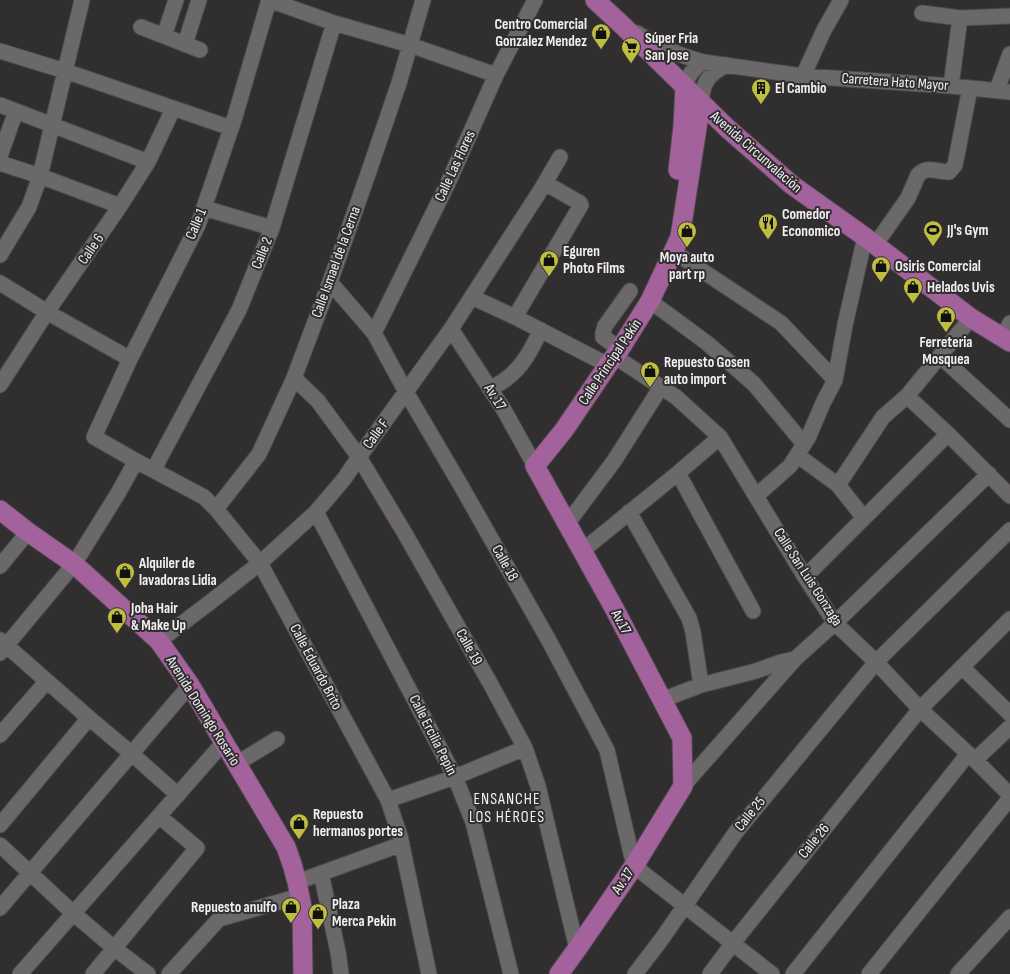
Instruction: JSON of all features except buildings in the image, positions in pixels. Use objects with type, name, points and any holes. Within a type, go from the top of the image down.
[{"type":"main road","name":"Avenida Circunvalación","points":[[595,0],[700,102],[792,185],[870,241],[971,318],[1008,334]]},
{"type":"main road","points":[[674,252],[672,235],[685,86]]},
{"type":"main road","name":"Calle Principal Pekín","points":[[535,466],[564,430],[650,302],[674,252],[680,237],[700,102]]},
{"type":"main road","points":[[695,138],[704,131],[716,128],[728,128]]},
{"type":"main road","name":"Av.17","points":[[535,466],[614,608],[682,738],[683,786]]},
{"type":"main road","name":"Avenida Domingo Rosario","points":[[0,510],[28,532],[74,564],[159,641],[190,685],[286,847],[292,864],[302,908],[303,974]]},
{"type":"main road","name":"Av. 17","points":[[559,974],[634,866],[683,786]]},
{"type":"street","points":[[0,255],[29,207],[40,176],[82,0]]},
{"type":"street","points":[[164,36],[176,0]]},
{"type":"street","points":[[185,44],[199,0]]},
{"type":"street","points":[[269,0],[334,23],[410,46],[496,75]]},
{"type":"street","name":"Calle 1","points":[[94,437],[130,359],[198,224],[231,128],[269,0]]},
{"type":"street","name":"Calle Ismael de la Cerna","points":[[216,509],[259,454],[294,378],[368,174],[399,83],[423,0]]},
{"type":"street","name":"Calle Las Flores","points":[[374,332],[448,183],[496,75],[535,0]]},
{"type":"street","points":[[803,76],[824,30],[841,0]]},
{"type":"street","points":[[922,13],[960,18],[1010,16]]},
{"type":"street","points":[[951,86],[960,18]]},
{"type":"street","name":"Calle 2","points":[[154,470],[239,310],[272,228],[334,23]]},
{"type":"street","name":"Carretera Hato Mayor","points":[[622,25],[660,46],[703,62],[803,76],[1003,91]]},
{"type":"street","points":[[141,28],[200,50]]},
{"type":"street","points":[[0,52],[64,71],[231,128]]},
{"type":"street","points":[[1003,91],[1010,54]]},
{"type":"street","points":[[685,86],[690,73],[695,67],[703,62]]},
{"type":"street","points":[[700,102],[708,76],[727,65]]},
{"type":"street","points":[[756,496],[790,466],[808,438],[835,380],[845,325],[870,241],[908,198],[918,175],[921,172],[927,169],[949,172],[955,165],[970,88]]},
{"type":"street","points":[[0,105],[148,162]]},
{"type":"street","name":"Calle 6","points":[[0,385],[47,312],[120,206],[148,162],[173,109]]},
{"type":"street","points":[[0,156],[16,111]]},
{"type":"street","name":"Calle F","points":[[159,641],[260,563],[316,512],[344,479],[451,329],[545,183],[560,157]]},
{"type":"street","points":[[0,163],[40,176],[120,206]]},
{"type":"street","points":[[515,316],[581,205],[545,183]]},
{"type":"street","points":[[204,208],[272,228]]},
{"type":"street","points":[[674,252],[781,323],[835,380]]},
{"type":"street","name":"Calle 18","points":[[330,282],[374,332],[406,392],[464,490],[540,626],[607,750],[634,866]]},
{"type":"street","points":[[0,283],[47,312],[130,359]]},
{"type":"street","points":[[614,357],[603,337],[603,333],[605,326],[630,291]]},
{"type":"street","points":[[472,297],[515,316],[541,330],[614,357]]},
{"type":"street","points":[[650,302],[707,342],[754,384],[801,449],[838,485],[864,518]]},
{"type":"street","points":[[838,485],[883,417],[907,396],[971,318]]},
{"type":"street","name":"Av. 17","points":[[451,329],[504,410],[535,466]]},
{"type":"street","points":[[490,389],[516,371],[527,356],[541,330]]},
{"type":"street","points":[[940,356],[1010,420]]},
{"type":"street","name":"Calle San Luis Gonzaga","points":[[614,357],[676,397],[720,437],[805,577],[835,623],[876,662],[920,709],[971,757],[1010,797]]},
{"type":"street","name":"Calle 19","points":[[294,378],[318,402],[359,457],[404,532],[525,748],[538,786],[577,949]]},
{"type":"street","points":[[567,524],[614,461],[661,387]]},
{"type":"street","points":[[907,396],[948,434],[1010,496]]},
{"type":"street","points":[[805,577],[948,434]]},
{"type":"street","name":"Calle Eduardo Brito","points":[[94,437],[204,497],[216,509],[260,563],[388,800],[402,844],[429,974]]},
{"type":"street","points":[[582,551],[720,437]]},
{"type":"street","points":[[136,461],[117,495],[74,564],[2,646],[47,681],[178,795]]},
{"type":"street","points":[[678,473],[753,611]]},
{"type":"street","points":[[683,786],[795,659],[835,623],[988,474]]},
{"type":"street","name":"Calle Ercilia Pepín","points":[[316,512],[456,777],[473,822],[511,974]]},
{"type":"street","points":[[629,512],[689,618],[693,632],[701,686]]},
{"type":"street","points":[[0,566],[28,532]]},
{"type":"street","name":"Calle 25","points":[[635,974],[661,940],[736,832],[876,662],[1008,535]]},
{"type":"street","name":"Calle 26","points":[[710,974],[733,943],[920,709],[962,667],[1007,628]]},
{"type":"street","points":[[662,700],[701,686],[795,659]]},
{"type":"street","points":[[962,667],[1010,714]]},
{"type":"street","points":[[0,735],[47,681]]},
{"type":"street","points":[[0,908],[190,685]]},
{"type":"street","points":[[0,825],[89,718]]},
{"type":"street","points":[[793,974],[971,757],[1010,727]]},
{"type":"street","points":[[236,764],[277,739]]},
{"type":"street","points":[[20,974],[224,742]]},
{"type":"street","points":[[388,800],[456,777],[525,748]]},
{"type":"street","points":[[869,974],[1010,797]]},
{"type":"street","points":[[93,974],[197,848],[159,816]]},
{"type":"street","points":[[170,974],[219,919],[298,889],[321,873],[402,844]]},
{"type":"street","points":[[0,845],[73,913],[114,948],[148,974]]},
{"type":"street","points":[[634,866],[772,974]]},
{"type":"street","points":[[321,873],[338,952],[341,974]]},
{"type":"street","points":[[958,974],[1010,917]]},
{"type":"place","name":"Centro Comercial Gonzalez Mendez","points":[[601,50]]},
{"type":"place","name":"Súper Fria San Jose","points":[[631,64]]},
{"type":"place","name":"El Cambio","points":[[761,105]]},
{"type":"place","name":"Comedor Economico","points":[[768,240]]},
{"type":"place","name":"JJ's Gym","points":[[933,247]]},
{"type":"place","name":"Moya auto part rp","points":[[687,248]]},
{"type":"place","name":"Eguren Photo Films","points":[[549,277]]},
{"type":"place","name":"Osiris Comercial","points":[[881,283]]},
{"type":"place","name":"Helados Uvis","points":[[913,304]]},
{"type":"place","name":"Ferreteria Mosquea","points":[[946,333]]},
{"type":"place","name":"Repuesto Gosen auto import","points":[[650,388]]},
{"type":"place","name":"Alquiler de lavadoras Lidia","points":[[125,589]]},
{"type":"place","name":"Joha Hair & Make Up","points":[[117,634]]},
{"type":"place","name":"Repuesto hermanos portes","points":[[299,840]]},
{"type":"place","name":"Repuesto anulfo","points":[[291,924]]},
{"type":"place","name":"Plaza Merca Pekin","points":[[318,930]]},
{"type":"district","name":"ENSANCHE LOS HÉROES","points":[[507,808]]}]
